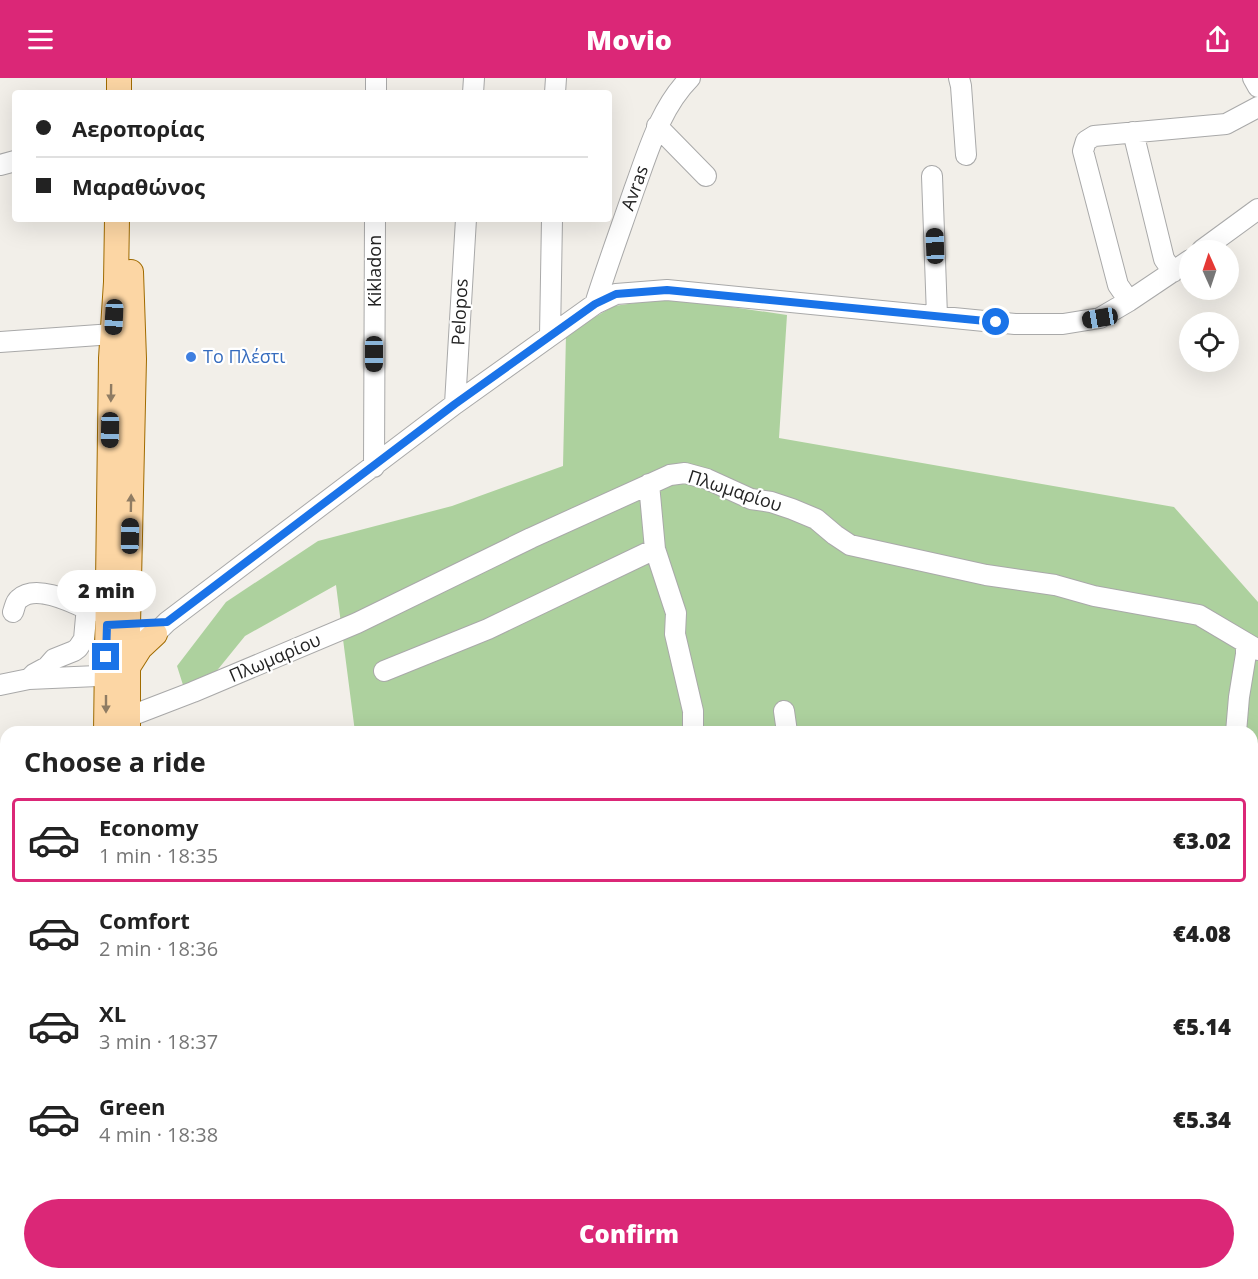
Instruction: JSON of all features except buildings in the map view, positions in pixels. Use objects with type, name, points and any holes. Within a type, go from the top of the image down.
[{"type":"main road","points":[[117,222],[111,358],[111,622],[128,725]]},
{"type":"main road","points":[[111,622],[134,359],[131,282],[132,222]]},
{"type":"main road","points":[[107,726],[120,672],[161,628]]},
{"type":"street","name":"Avras","points":[[595,304],[657,126],[682,86],[690,78]]},
{"type":"street","points":[[959,78],[966,155]]},
{"type":"street","points":[[1253,78],[1258,87]]},
{"type":"street","points":[[1129,301],[1118,285],[1083,151],[1086,141],[1094,136],[1226,124],[1258,106]]},
{"type":"street","points":[[657,126],[706,176]]},
{"type":"street","points":[[1133,132],[1164,259],[1173,272]]},
{"type":"street","points":[[932,176],[938,316]]},
{"type":"street","points":[[1216,240],[1258,209]]},
{"type":"street","name":"Kikladon","points":[[374,467],[375,222]]},
{"type":"street","name":"Pelopos","points":[[455,404],[465,222]]},
{"type":"street","points":[[550,336],[552,222]]},
{"type":"street","points":[[29,680],[54,659],[78,648],[84,639],[86,617],[161,628],[455,404],[595,304],[616,294],[667,290],[1015,324],[1063,324],[1100,318],[1179,268]]},
{"type":"street","points":[[0,342],[113,334]]},
{"type":"street","name":"Πλωμαρίου","points":[[128,725],[193,692],[357,623],[531,538],[649,484],[670,475],[686,473],[707,478],[751,499],[771,502],[816,519],[835,536],[850,545],[986,575],[1055,585],[1094,596],[1199,615],[1252,647]]},
{"type":"street","points":[[649,484],[655,549],[676,613],[675,634],[693,711],[693,726]]},
{"type":"street","points":[[384,671],[488,629],[655,549]]},
{"type":"street","points":[[13,612],[19,599],[26,595],[48,594],[69,600],[111,622]]},
{"type":"street","points":[[1237,726],[1246,654],[1252,647]]},
{"type":"street","points":[[0,685],[29,680],[120,672]]},
{"type":"street","points":[[784,711],[786,726]]},
{"type":"green space","points":[[670,298],[787,315],[779,438],[1174,507],[1258,602],[1258,726],[354,726],[336,585],[245,636],[215,673],[183,685],[177,666],[226,602],[318,541],[452,506],[563,466],[566,334],[614,306]]},
{"type":"place","name":"Το Πλέστι","points":[[191,357]]},
{"type":"route","points":[[106,657],[107,625],[167,622],[455,404],[595,304],[616,294],[667,290],[996,322]]}]
